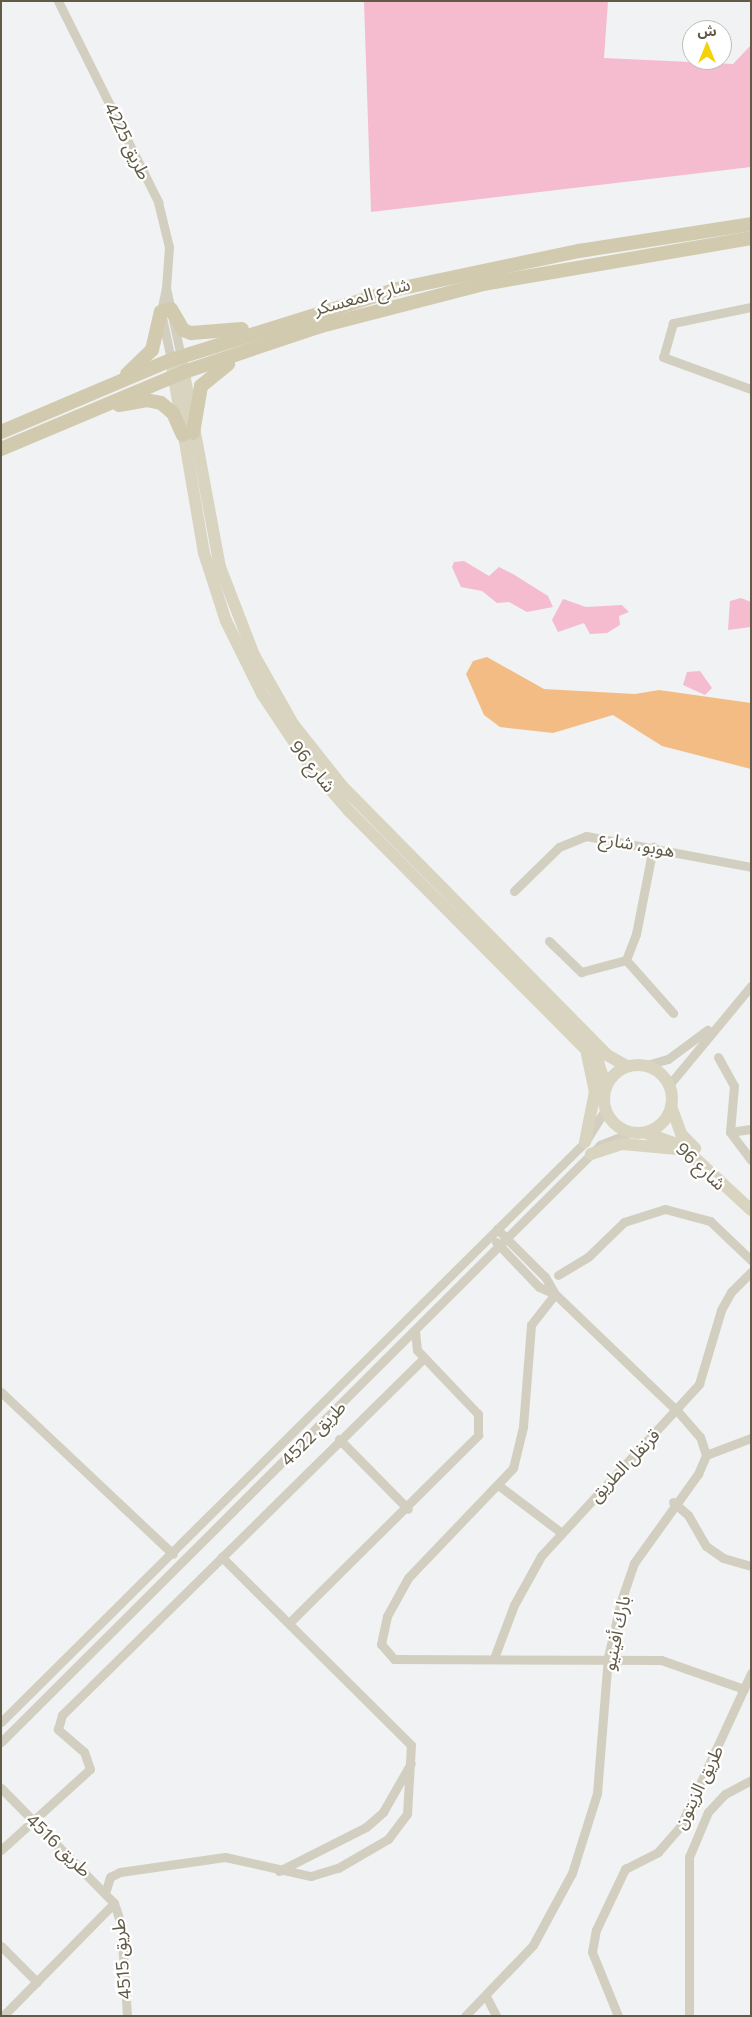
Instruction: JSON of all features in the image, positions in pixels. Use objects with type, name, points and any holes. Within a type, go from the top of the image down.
[{"type":"main road","name":"شارع المعسكر","points":[[1,432],[176,358],[289,321],[478,271],[751,224]]},
{"type":"main road","name":"شارع المعسكر","points":[[1,449],[75,415],[179,374],[268,343],[483,284],[751,238]]},
{"type":"main road","points":[[166,310],[183,330],[197,334],[289,321]]},
{"type":"main road","points":[[120,381],[152,350],[166,310]]},
{"type":"main road","points":[[188,434],[196,397],[204,381],[268,343]]},
{"type":"main road","points":[[75,415],[151,400],[173,414],[188,434]]},
{"type":"street","name":"طريق 4225","points":[[58,1],[158,202],[168,246],[166,310],[176,358]]},
{"type":"street","points":[[751,307],[676,322],[668,328],[664,360],[694,366],[751,389]]},
{"type":"street","name":"شارع 96","points":[[176,358],[204,553],[223,612],[242,658],[286,732],[349,811],[598,1062],[606,1087]]},
{"type":"street","name":"شارع 96","points":[[188,434],[214,543],[238,620],[293,724],[343,787],[595,1043],[625,1066]]},
{"type":"street","name":"هوبو، شارع","points":[[514,891],[559,846],[578,837],[653,846],[751,866]]},
{"type":"street","points":[[626,960],[636,934],[653,846]]},
{"type":"street","points":[[550,941],[581,972],[626,960]]},
{"type":"street","points":[[626,960],[673,1013]]},
{"type":"street","points":[[669,1085],[715,1024],[751,986]]},
{"type":"street","points":[[648,1065],[663,1074],[669,1085],[672,1106],[660,1125],[646,1133],[629,1133],[615,1123],[606,1109],[606,1087],[625,1066],[648,1065],[668,1059],[715,1024]]},
{"type":"street","points":[[584,1048],[595,1092],[585,1142]]},
{"type":"street","points":[[718,1057],[728,1067],[734,1086],[730,1132],[751,1160]]},
{"type":"street","name":"شارع 96","points":[[672,1106],[681,1134],[751,1209]]},
{"type":"street","name":"طريق 4522","points":[[1,1722],[173,1554],[585,1142],[606,1109]]},
{"type":"street","points":[[730,1132],[751,1129]]},
{"type":"street","name":"طريق 4522","points":[[1,1742],[400,1347],[590,1154],[613,1137],[629,1133]]},
{"type":"street","name":"شارع 96","points":[[646,1133],[669,1138],[694,1157],[751,1209]]},
{"type":"street","points":[[590,1154],[622,1144],[651,1144],[694,1157]]},
{"type":"street","points":[[558,1275],[588,1258],[624,1222],[665,1209],[710,1221],[751,1260]]},
{"type":"street","points":[[497,1229],[545,1277],[555,1294],[677,1411],[700,1437],[706,1455],[751,1438]]},
{"type":"street","points":[[490,1236],[537,1285],[555,1294]]},
{"type":"street","name":"قرنفل الطريق","points":[[494,1658],[526,1580],[560,1531],[677,1411],[703,1374],[716,1325],[730,1292],[751,1272]]},
{"type":"street","points":[[537,1285],[545,1277]]},
{"type":"street","points":[[555,1294],[531,1325],[520,1448],[513,1468],[429,1552],[394,1600],[381,1644],[394,1658],[608,1657],[661,1660],[744,1689]]},
{"type":"street","points":[[289,1623],[408,1509],[468,1448],[480,1427],[478,1414],[417,1350],[415,1332]]},
{"type":"street","points":[[400,1347],[417,1350]]},
{"type":"street","points":[[1,1850],[34,1822],[90,1769],[90,1760],[58,1729],[62,1715],[339,1439],[424,1358]]},
{"type":"street","points":[[1,1392],[173,1554]]},
{"type":"street","name":"طريق 4522","points":[[339,1439],[408,1509]]},
{"type":"street","name":"بارك أفينيو","points":[[465,2016],[486,1998],[533,1945],[582,1850],[601,1768],[608,1657],[634,1563],[674,1502],[698,1474],[706,1455]]},
{"type":"street","points":[[498,1485],[560,1531]]},
{"type":"street","points":[[674,1502],[688,1515],[706,1546],[723,1558],[751,1566]]},
{"type":"street","points":[[106,1890],[110,1877],[120,1872],[225,1857],[278,1871],[311,1876],[338,1868],[388,1839],[407,1814],[413,1759],[411,1745],[222,1557]]},
{"type":"street","name":"طريق الزيتون","points":[[618,2016],[592,1952],[596,1930],[625,1869],[658,1852],[680,1827],[751,1674]]},
{"type":"street","points":[[278,1871],[366,1827],[383,1812],[413,1759]]},
{"type":"street","points":[[689,2016],[689,1856],[708,1812],[725,1794],[751,1780]]},
{"type":"street","name":"طريق 4516","points":[[1,1788],[106,1890],[114,1903]]},
{"type":"street","points":[[3,2016],[114,1903]]},
{"type":"street","name":"طريق 4515","points":[[114,1903],[121,1926],[127,2016]]},
{"type":"street","points":[[1,1946],[37,1982]]},
{"type":"street","points":[[486,1998],[496,2016]]},
{"type":"shaded area","points":[[364,1],[608,1],[604,58],[682,62],[682,70],[732,70],[732,64],[751,45],[751,167],[371,212]]},
{"type":"shaded area","points":[[464,561],[489,576],[499,567],[513,574],[548,596],[553,607],[527,612],[509,602],[497,603],[482,591],[461,587],[452,567],[454,562]]},
{"type":"shaded area","points":[[741,598],[751,602],[751,627],[728,630],[730,601]]},
{"type":"shaded area","points":[[563,599],[586,607],[622,605],[629,612],[619,616],[620,625],[607,633],[590,634],[584,623],[558,632],[552,620]]},
{"type":"shaded area","points":[[487,657],[544,689],[635,694],[659,690],[751,703],[751,769],[662,746],[613,715],[553,733],[500,727],[484,715],[466,674],[473,661]]},
{"type":"shaded area","points":[[700,671],[712,688],[705,695],[683,685],[687,672]]}]
